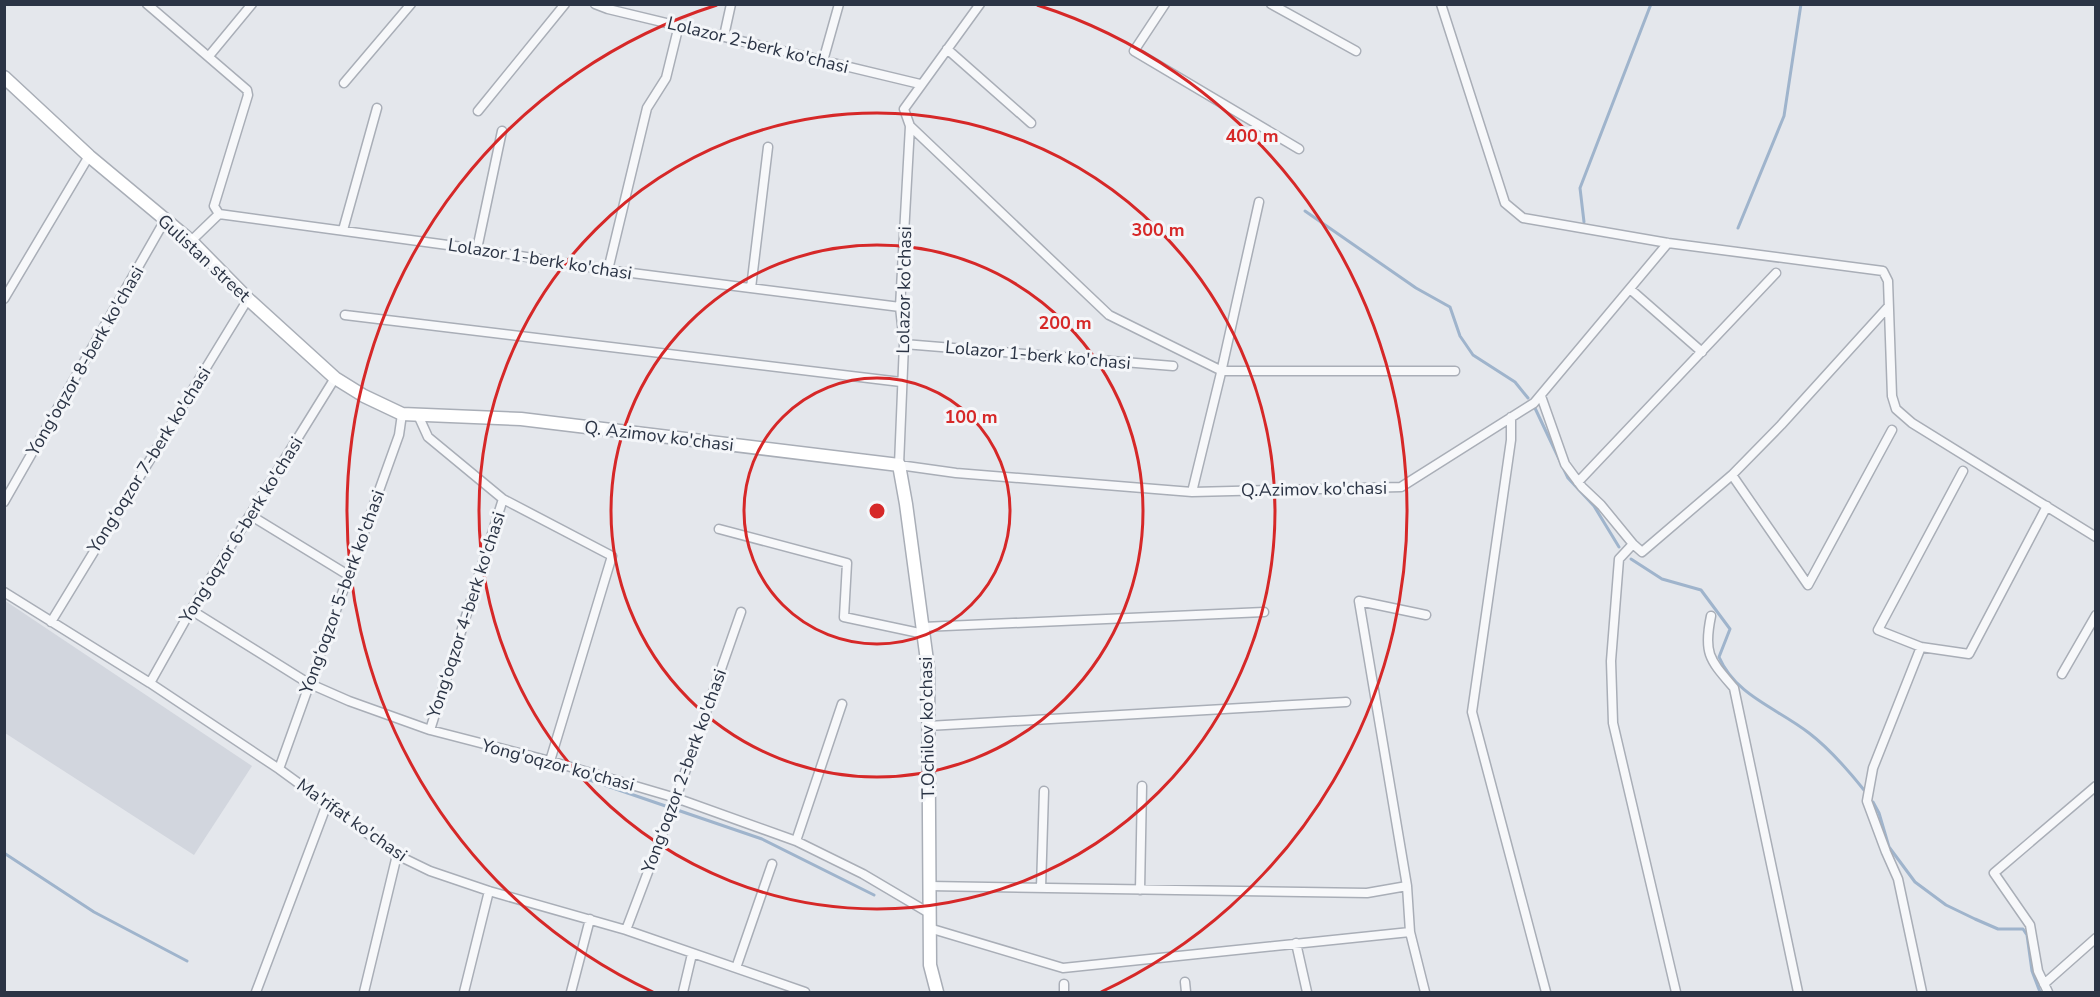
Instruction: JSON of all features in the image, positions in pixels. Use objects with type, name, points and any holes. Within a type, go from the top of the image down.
[{"type":"main road","name":"Gulistan street","points":[[5,78],[89,156],[191,241],[248,299],[335,378],[364,396],[402,414],[418,415]]},
{"type":"main road","name":"Q. Azimov ko'chasi","points":[[418,415],[520,419],[899,465]]},
{"type":"main road","name":"T.Ochilov ko'chasi","points":[[899,465],[928,668],[930,965],[937,993]]},
{"type":"street","points":[[147,4],[245,87],[248,95],[214,206],[219,214],[191,241]]},
{"type":"street","points":[[209,56],[252,4]]},
{"type":"street","points":[[344,83],[411,4]]},
{"type":"street","points":[[478,111],[565,4]]},
{"type":"street","name":"Lolazor 2-berk ko'chasi","points":[[596,4],[920,84]]},
{"type":"street","points":[[724,36],[731,4]]},
{"type":"street","points":[[823,61],[839,4]]},
{"type":"street","points":[[920,84],[980,4]]},
{"type":"street","points":[[1165,4],[1134,51],[1299,149]]},
{"type":"street","points":[[1271,4],[1356,51]]},
{"type":"street","points":[[1441,4],[1505,203],[1522,218],[1668,243],[1883,271],[1888,281],[1892,396],[1896,409],[1912,423],[2096,537]]},
{"type":"street","points":[[608,270],[647,108],[666,78],[679,25]]},
{"type":"street","points":[[947,49],[1031,123]]},
{"type":"street","name":"Lolazor ko'chasi","points":[[899,465],[904,344],[900,307],[910,126],[904,109],[920,84]]},
{"type":"street","points":[[343,230],[376,108]]},
{"type":"street","points":[[910,126],[1109,315],[1222,370],[1455,371]]},
{"type":"street","points":[[477,249],[502,131]]},
{"type":"street","points":[[751,288],[768,147]]},
{"type":"street","points":[[4,299],[89,156]]},
{"type":"street","points":[[1192,492],[1259,202]]},
{"type":"street","name":"Lolazor 1-berk ko'chasi","points":[[219,214],[477,249],[608,270],[900,307]]},
{"type":"street","name":"Yong‘oqzor 8-berk ko'chasi","points":[[4,502],[165,220]]},
{"type":"street","name":"Q.Azimov ko'chasi","points":[[899,465],[956,473],[1192,492],[1401,487],[1534,403],[1668,243]]},
{"type":"street","points":[[1578,482],[1776,273]]},
{"type":"street","points":[[1630,289],[1702,352]]},
{"type":"street","name":"Yong‘oqzor 7-berk ko'chasi","points":[[51,622],[248,299]]},
{"type":"street","points":[[1540,396],[1565,464],[1578,482],[1642,552],[1732,475],[1781,425],[1888,307]]},
{"type":"street","points":[[345,315],[901,382]]},
{"type":"street","name":"Lolazor 1-berk ko'chasi","points":[[904,344],[1173,366]]},
{"type":"street","name":"Yong‘oqzor 6-berk ko'chasi","points":[[150,683],[191,610],[335,378]]},
{"type":"street","name":"Yong‘oqzor 5-berk ko'chasi","points":[[279,769],[399,435],[402,414]]},
{"type":"street","points":[[418,415],[428,437],[503,499],[612,556],[550,761]]},
{"type":"street","points":[[1511,417],[1511,440],[1472,712],[1546,993]]},
{"type":"street","points":[[1732,475],[1808,585],[1892,430]]},
{"type":"street","points":[[1963,471],[1878,630],[1922,647],[1969,654],[2047,506]]},
{"type":"street","name":"Yong‘oqzor 4-berk ko'chasi","points":[[430,730],[503,499]]},
{"type":"street","points":[[250,515],[348,575]]},
{"type":"street","points":[[719,529],[847,563],[844,617],[923,631],[1264,612]]},
{"type":"street","points":[[1633,544],[1619,559],[1611,661],[1613,723],[1677,993]]},
{"type":"street","name":"Ma'rifat ko'chasi","points":[[4,592],[150,683],[279,769],[396,855],[430,872],[626,930],[800,992]]},
{"type":"street","points":[[1425,993],[1410,932],[1407,886],[1359,601],[1426,615]]},
{"type":"street","name":"Yong'oqzor ko'chasi","points":[[191,610],[309,683],[349,701],[430,730],[550,761],[676,798],[796,841],[863,874],[929,914]]},
{"type":"street","name":"Yong‘oqzor 2-berk ko'chasi","points":[[626,930],[676,798],[741,612]]},
{"type":"street","points":[[1711,616],[1706,639],[1712,662],[1734,688],[1798,993]]},
{"type":"street","points":[[2062,674],[2095,618]]},
{"type":"street","points":[[1922,647],[1873,768],[1867,801],[1898,879],[1922,993]]},
{"type":"street","points":[[928,726],[1346,702]]},
{"type":"street","points":[[796,841],[842,704]]},
{"type":"street","points":[[1140,890],[1142,786]]},
{"type":"street","points":[[2048,993],[2038,971],[2030,925],[1994,873],[2096,786]]},
{"type":"street","points":[[1041,888],[1044,791]]},
{"type":"street","points":[[256,993],[327,804]]},
{"type":"street","points":[[364,993],[396,855]]},
{"type":"street","points":[[736,968],[772,864]]},
{"type":"street","points":[[929,886],[1367,893],[1407,886]]},
{"type":"street","points":[[464,993],[489,891]]},
{"type":"street","points":[[571,993],[590,919]]},
{"type":"street","points":[[929,928],[1064,968],[1410,932]]},
{"type":"street","points":[[2044,984],[2096,938]]},
{"type":"street","points":[[1296,943],[1307,993]]},
{"type":"street","points":[[683,993],[692,954]]},
{"type":"street","points":[[1185,982],[1186,993]]},
{"type":"shaded area","points":[[4,600],[252,766],[194,855],[5,733]]},
{"type":"waterway","points":[[1584,222],[1580,188],[1651,4]]},
{"type":"waterway","points":[[1738,228],[1784,116],[1801,4]]},
{"type":"waterway","points":[[1305,211],[1416,288],[1450,307],[1460,336],[1473,355],[1515,382],[1528,398]]},
{"type":"waterway","points":[[1534,406],[1568,478],[1594,506],[1619,547]]},
{"type":"waterway","points":[[1631,559],[1662,579],[1701,590],[1730,629],[1719,657],[1726,670],[1747,692],[1817,739],[1864,790]]},
{"type":"waterway","points":[[572,774],[762,839],[874,895]]},
{"type":"waterway","points":[[1873,802],[1879,813],[1889,847],[1915,882],[1946,905],[1975,919],[1998,929],[2023,929],[2027,935],[2032,971],[2040,992]]},
{"type":"waterway","points":[[4,853],[94,912],[187,961]]}]
